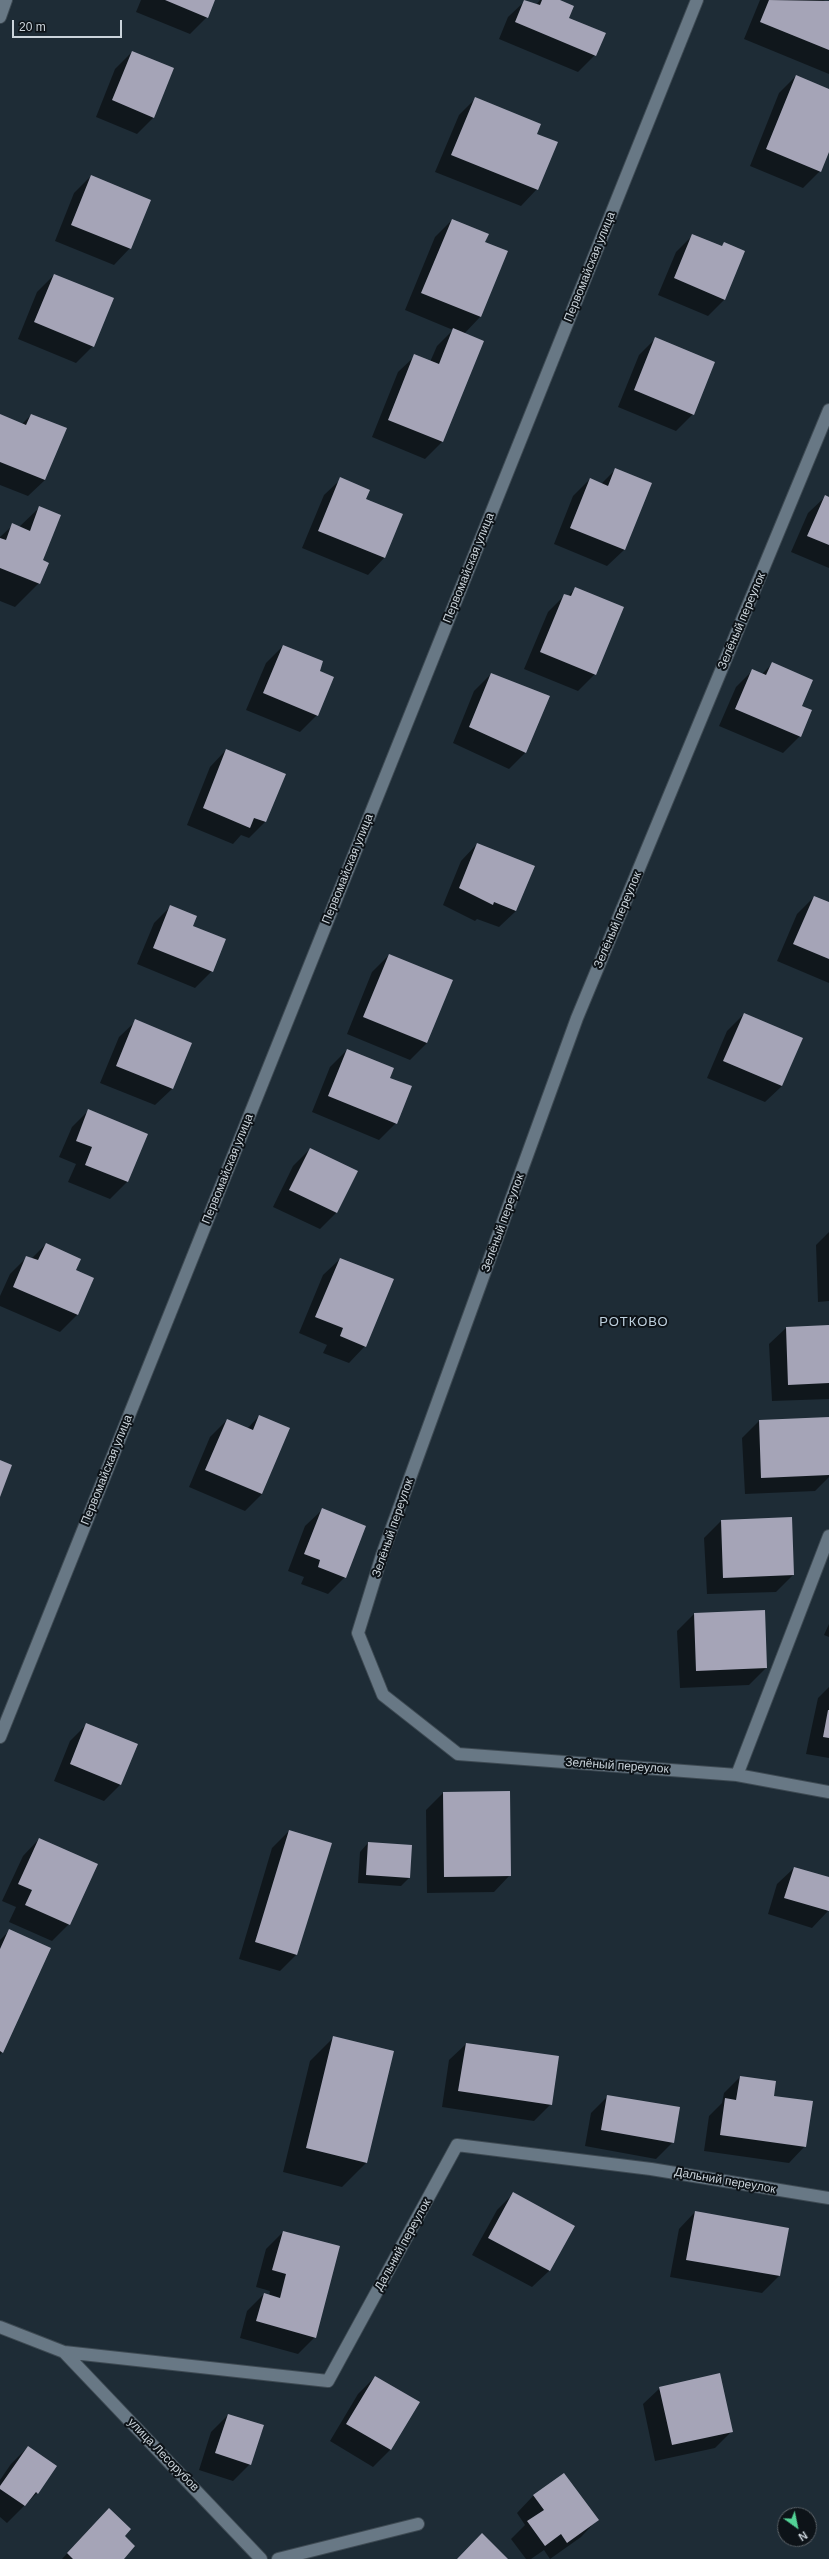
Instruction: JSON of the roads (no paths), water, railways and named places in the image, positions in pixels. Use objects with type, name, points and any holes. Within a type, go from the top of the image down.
[{"type":"street","points":[[0,17],[6,0]]},
{"type":"street","name":"Первомайская улица","points":[[0,1737],[697,0]]},
{"type":"street","name":"Зелёный переулок","points":[[829,410],[577,1018],[382,1555],[358,1633],[383,1695],[458,1754],[737,1775],[829,1792]]},
{"type":"street","points":[[737,1775],[829,1536]]},
{"type":"street","name":"Дальний переулок","points":[[0,2328],[64,2352],[328,2381],[457,2145],[651,2168],[829,2198]]},
{"type":"street","name":"улица Лесорубов","points":[[64,2352],[261,2559]]},
{"type":"street","points":[[278,2559],[418,2524]]},
{"type":"district","name":"РОТКОВО","points":[[634,1322]]}]
